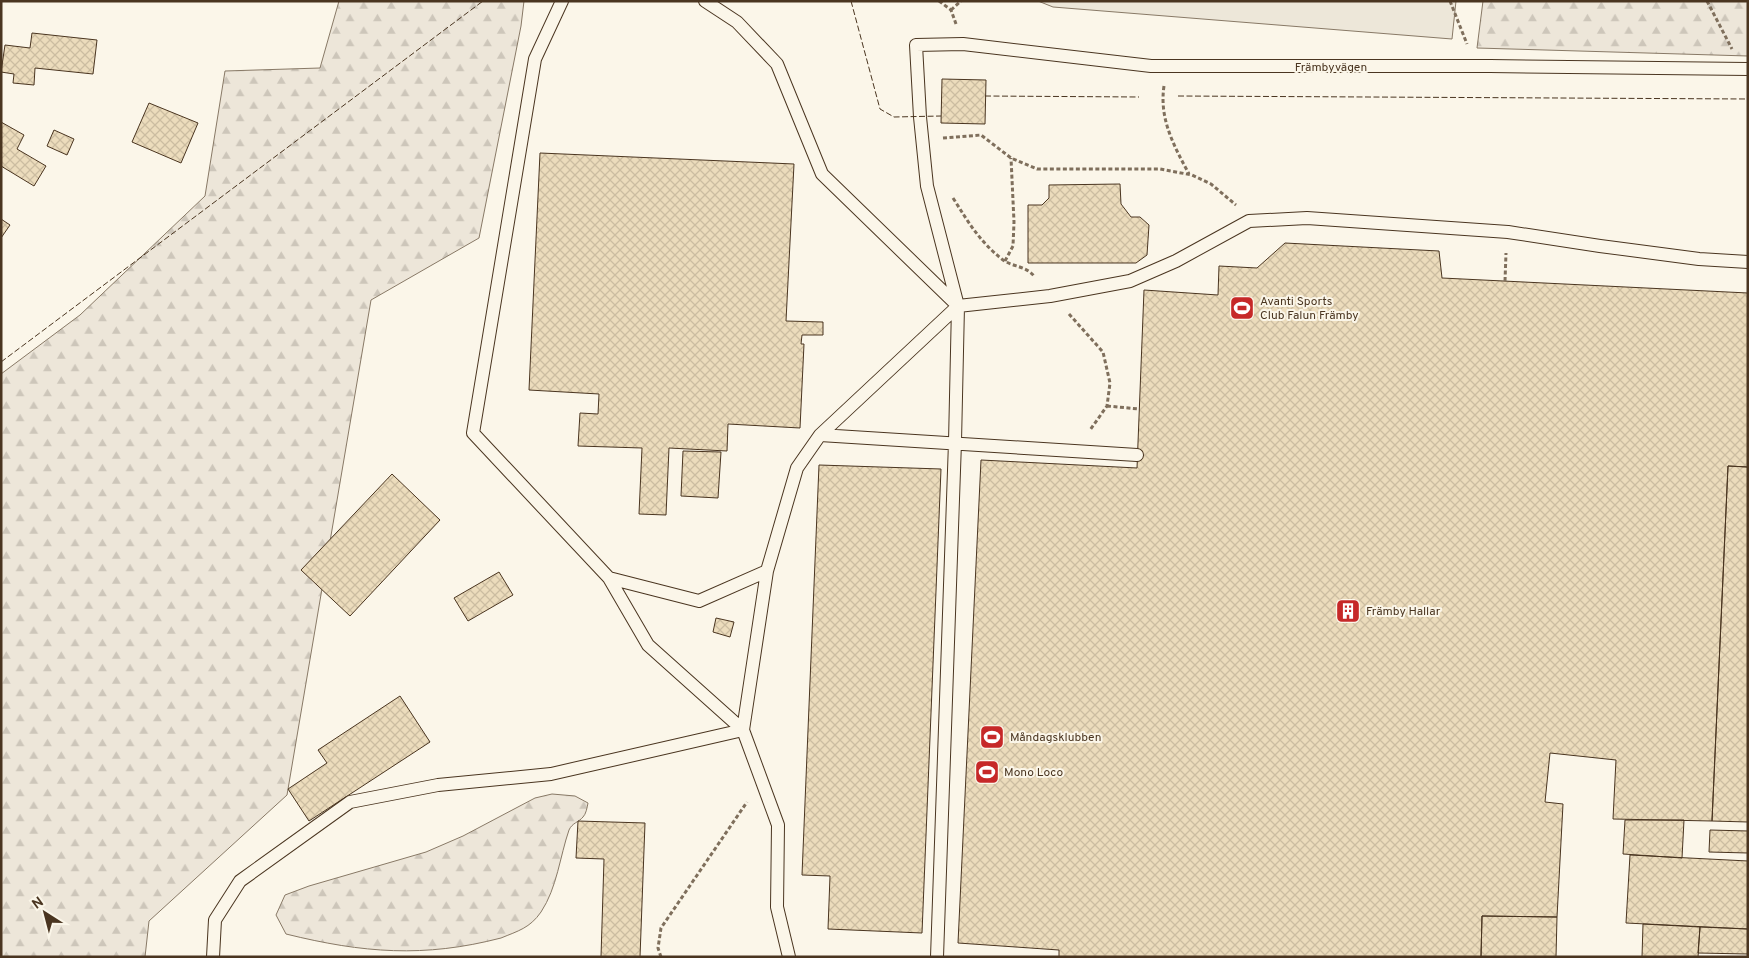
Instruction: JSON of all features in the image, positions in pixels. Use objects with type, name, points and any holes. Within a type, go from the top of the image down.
[{"type":"lane","points":[[562,1],[535,59],[473,433],[609,578],[648,645],[743,730]]},
{"type":"lane","points":[[705,1],[737,22],[777,64],[822,174],[958,306],[937,957]]},
{"type":"lane","name":"Främbyvägen","points":[[958,306],[927,186],[920,117],[916,45],[963,44],[1150,66],[1475,66],[1746,69]]},
{"type":"lane","points":[[788,957],[777,907],[778,825],[743,730],[767,571],[796,468],[820,435],[958,306],[1050,296],[1130,281],[1176,261],[1249,221],[1307,218],[1508,232],[1690,258],[1748,262]]},
{"type":"lane","points":[[820,435],[955,442],[1137,455]]},
{"type":"lane","points":[[609,578],[699,601],[767,571]]},
{"type":"lane","points":[[213,957],[215,920],[240,881],[350,802],[438,785],[551,774],[743,730]]},
{"type":"path","points":[[951,10],[961,1]]},
{"type":"path","points":[[1450,1],[1475,66]]},
{"type":"path","points":[[1707,1],[1746,69]]},
{"type":"path","points":[[1165,65],[1163,95],[1166,124],[1190,174]]},
{"type":"path","points":[[939,138],[981,135],[1011,158],[1037,169],[1160,169],[1190,174],[1211,184],[1242,210],[1249,221]]},
{"type":"path","points":[[1005,261],[1013,246],[1014,222],[1011,158]]},
{"type":"path","points":[[1504,281],[1508,232]]},
{"type":"path","points":[[1107,406],[1139,409]]},
{"type":"path","points":[[661,957],[658,948],[661,928],[751,797],[758,772]]},
{"type":"green space","points":[[339,1],[524,1],[521,26],[479,238],[371,300],[287,795],[149,921],[145,957],[1,957],[1,374],[80,315],[205,196],[225,71],[320,68]]},
{"type":"green space","points":[[1483,1],[1748,1],[1748,56],[1477,48]]},
{"type":"green space","points":[[552,794],[575,796],[588,803],[587,809],[583,817],[569,830],[555,882],[541,912],[532,922],[518,931],[501,938],[473,944],[419,951],[394,951],[341,945],[286,934],[276,915],[285,895],[309,886],[426,852],[463,836],[535,798]]},
{"type":"shaded area","points":[[1038,1],[1456,1],[1452,39],[1053,7]]},
{"type":"building","points":[[32,33],[97,40],[93,74],[35,68],[34,85],[13,83],[14,74],[1,72],[5,45],[30,48]]},
{"type":"building","points":[[942,79],[986,80],[985,124],[941,123]]},
{"type":"building","points":[[149,103],[198,123],[181,163],[132,142]]},
{"type":"building","points":[[1,122],[24,135],[17,149],[46,166],[34,186],[1,166]]},
{"type":"building","points":[[54,130],[74,139],[67,155],[47,146]]},
{"type":"building","points":[[540,153],[794,164],[786,321],[823,322],[823,335],[802,335],[801,344],[804,344],[800,428],[728,424],[727,451],[669,448],[666,515],[639,514],[642,448],[578,446],[580,413],[598,414],[599,394],[529,390]]},
{"type":"building","points":[[1120,184],[1121,204],[1131,217],[1140,217],[1149,225],[1147,255],[1136,263],[1028,263],[1028,205],[1042,205],[1049,198],[1049,185]]},
{"type":"building","points":[[1,219],[10,225],[1,238]]},
{"type":"building","name":"Främby Hallar","points":[[1285,243],[1439,251],[1442,278],[1748,293],[1748,467],[1728,466],[1712,821],[1613,819],[1616,760],[1550,753],[1545,802],[1563,804],[1557,917],[1482,916],[1481,957],[1059,957],[1059,950],[958,943],[981,460],[1137,468],[1144,290],[1218,295],[1219,266],[1257,268]]},
{"type":"building","points":[[683,451],[721,452],[718,498],[681,496]]},
{"type":"building","points":[[819,465],[941,469],[922,933],[828,929],[830,876],[802,875]]},
{"type":"building","points":[[1728,466],[1748,467],[1748,822],[1712,821]]},
{"type":"building","points":[[392,474],[440,520],[350,616],[301,570]]},
{"type":"building","points":[[499,572],[513,595],[468,621],[454,598]]},
{"type":"building","points":[[716,618],[734,622],[730,637],[713,632]]},
{"type":"building","points":[[400,696],[430,742],[309,821],[288,789],[327,763],[318,750]]},
{"type":"building","points":[[1625,820],[1684,820],[1682,858],[1623,854]]},
{"type":"building","points":[[578,821],[645,823],[640,957],[601,957],[604,859],[576,858]]},
{"type":"building","points":[[1710,830],[1748,831],[1748,853],[1709,852]]},
{"type":"building","points":[[1630,855],[1748,861],[1748,929],[1626,923]]},
{"type":"building","points":[[1482,916],[1557,917],[1556,957],[1481,957]]},
{"type":"building","points":[[1643,924],[1700,927],[1698,957],[1642,957]]},
{"type":"building","points":[[1700,927],[1748,929],[1748,954],[1698,953]]},
{"type":"fence","points":[[1,362],[483,1]]},
{"type":"fence","points":[[851,1],[880,109],[894,117],[941,116]]},
{"type":"fence","points":[[985,96],[1139,97]]},
{"type":"fence","points":[[1178,96],[1748,99]]},
{"type":"place","name":"Avanti Sports Club Falun Främby","points":[[1242,308]]},
{"type":"place","name":"Främby Hallar","points":[[1348,611]]},
{"type":"place","name":"Måndagsklubben","points":[[992,737]]},
{"type":"place","name":"Mono Loco","points":[[987,772]]}]
